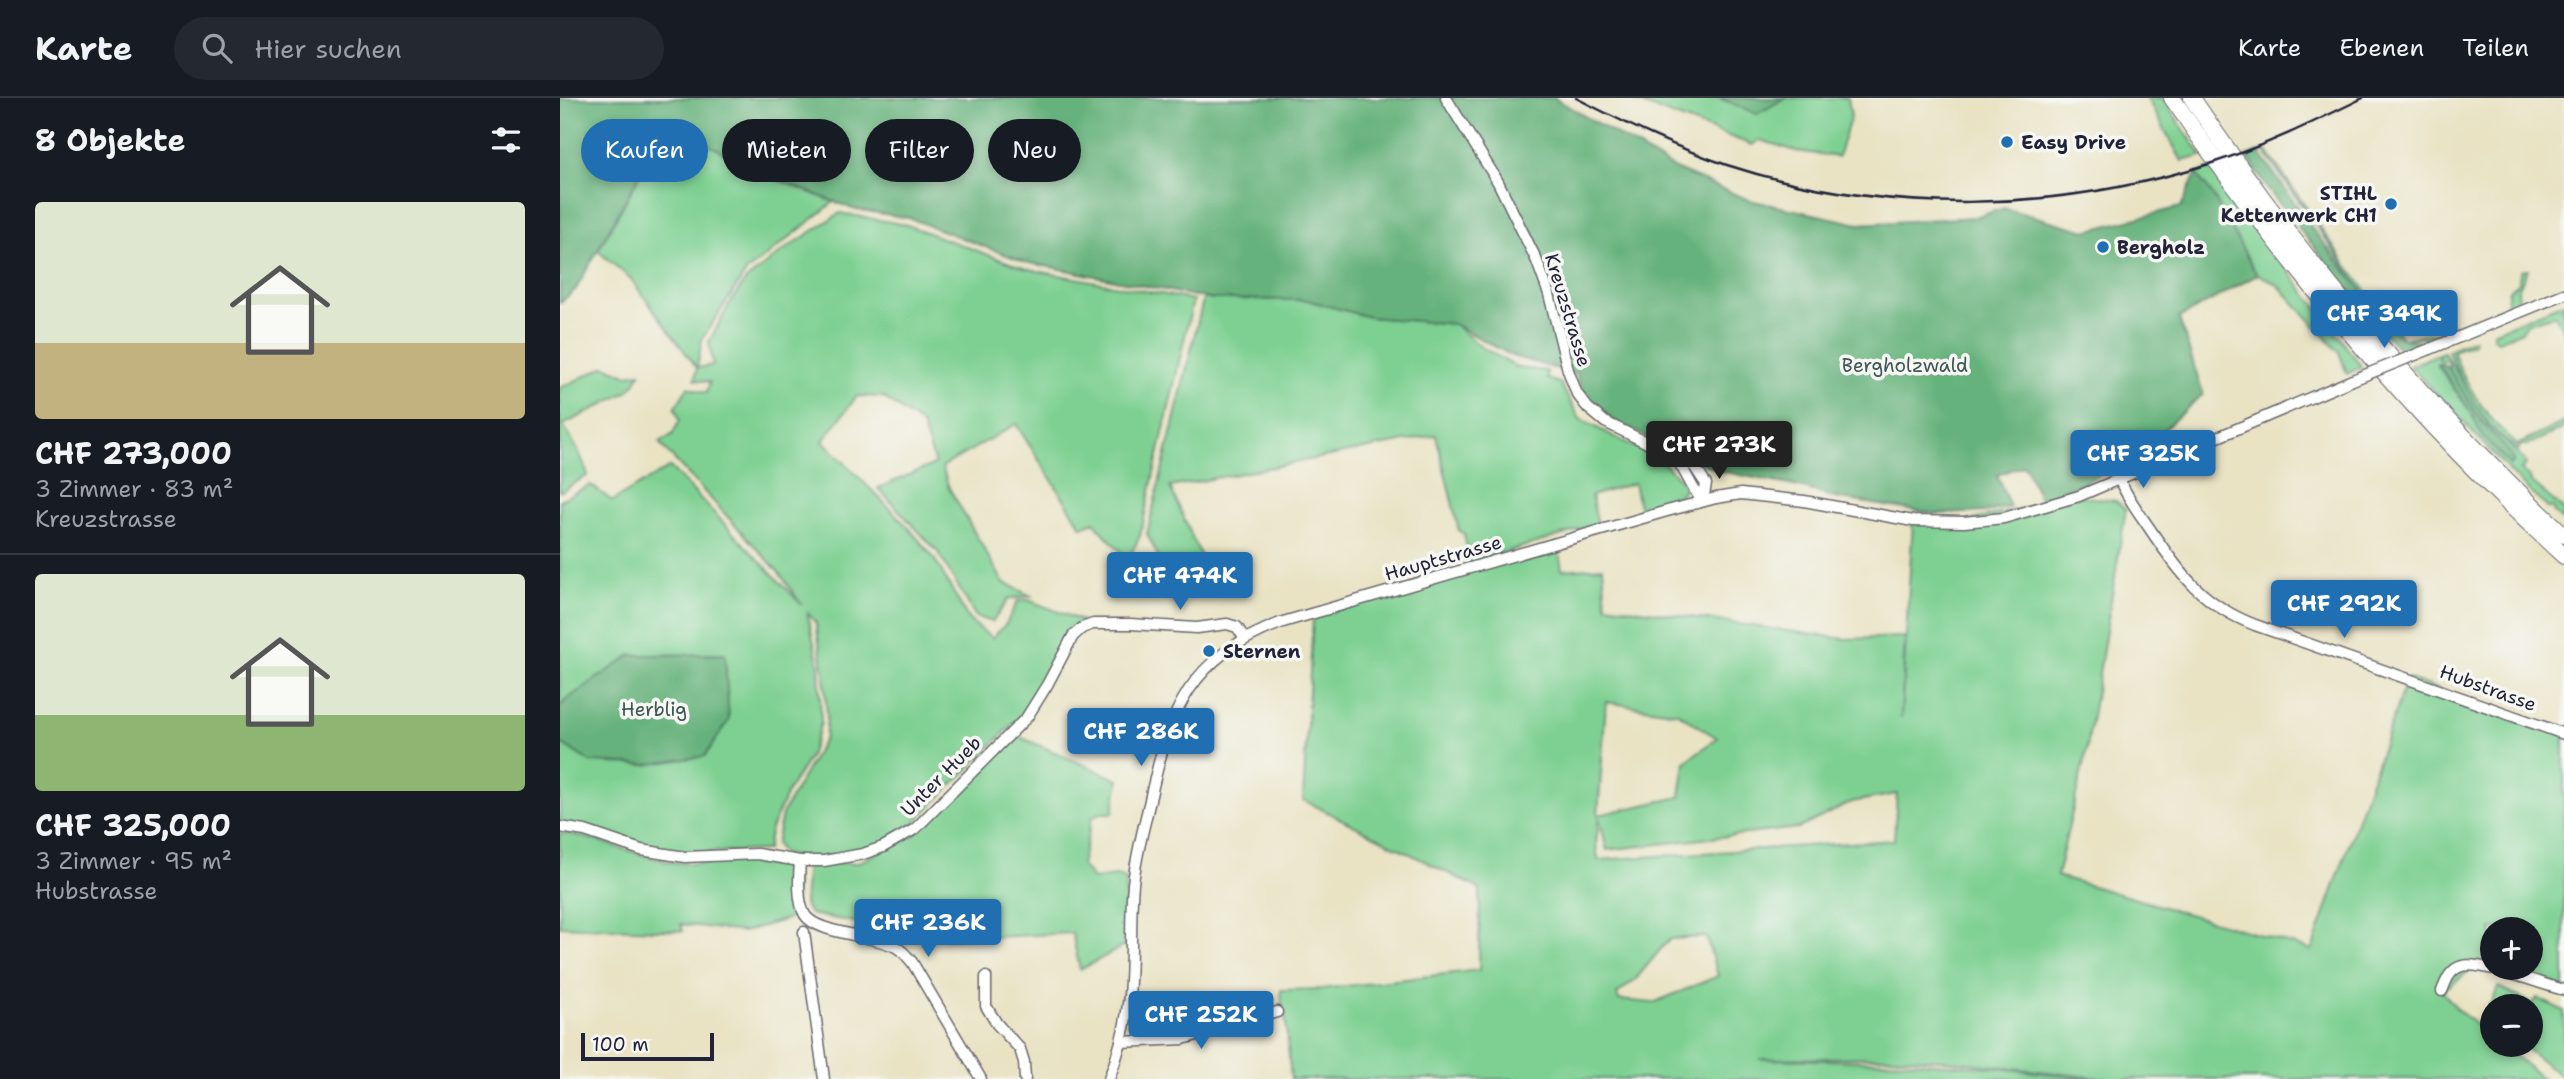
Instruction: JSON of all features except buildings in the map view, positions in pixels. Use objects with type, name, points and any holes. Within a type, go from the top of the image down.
[{"type":"highway","points":[[2172,98],[2261,224],[2360,347],[2475,471],[2564,556]]},
{"type":"highway","points":[[2192,98],[2274,215],[2359,322],[2466,440],[2564,535]]},
{"type":"street","name":"Kreuzstrasse","points":[[1446,98],[1498,182],[1536,259],[1555,311],[1568,370],[1577,394],[1588,408],[1605,422],[1675,457],[1690,477],[1697,496],[1703,501]]},
{"type":"street","points":[[2119,479],[2564,294]]},
{"type":"street","name":"Hauptstrasse","points":[[1110,1079],[1121,1042],[1130,981],[1133,883],[1163,743],[1172,719],[1195,681],[1208,666],[1245,639],[1283,622],[1703,501],[1741,494],[1762,495],[1913,521],[1964,522],[2028,512],[2079,496],[2119,479]]},
{"type":"street","name":"Hubstrasse","points":[[2119,479],[2183,576],[2207,599],[2230,614],[2298,641],[2564,734]]},
{"type":"street","name":"Unter Hueb","points":[[560,827],[585,831],[641,850],[685,858],[757,854],[800,861],[824,861],[863,854],[883,847],[915,829],[1027,717],[1066,647],[1082,628],[1093,624],[1197,628],[1232,625],[1245,639]]},
{"type":"street","points":[[800,861],[800,902],[806,917],[826,928],[876,939],[900,949],[912,962],[981,1079]]},
{"type":"street","points":[[804,932],[824,1079]]},
{"type":"street","points":[[2442,991],[2449,974],[2460,966],[2476,966],[2564,989]]},
{"type":"street","points":[[986,977],[986,1006],[997,1024],[1020,1049],[1025,1079]]},
{"type":"street","points":[[1121,1042],[1183,1039],[1277,1012]]},
{"type":"green space","name":"Bergholzwald","points":[[560,98],[1554,98],[1677,170],[1749,200],[1859,224],[1975,217],[2004,208],[2086,231],[2181,207],[2196,174],[2211,192],[2257,275],[2179,318],[2203,394],[2133,457],[2119,479],[2109,468],[2094,478],[2041,501],[2024,465],[1997,475],[2010,507],[1986,512],[1936,514],[1836,498],[1804,488],[1721,471],[1684,456],[1613,420],[1587,398],[1575,374],[1512,356],[1454,324],[1369,317],[1307,300],[1210,299],[1025,262],[909,218],[853,209],[784,182],[851,182],[851,119],[722,119],[722,152],[708,144],[708,119],[581,119],[581,182],[636,182],[576,289],[560,303]]},
{"type":"green space","points":[[1626,98],[1719,98],[1757,114],[1785,98],[1848,98],[1851,116],[1838,157],[1796,151],[1760,140],[1752,145]]},
{"type":"green space","points":[[1719,98],[1785,98],[1757,114]]},
{"type":"green space","points":[[2147,98],[2162,98],[2202,156],[2182,161]]},
{"type":"green space","points":[[708,144],[722,152],[722,182],[783,182],[834,202],[746,272],[702,339],[697,368],[630,278],[598,251],[636,182],[708,182]]},
{"type":"green space","points":[[2263,150],[2266,150],[2346,264],[2402,337],[2400,338],[2373,306]]},
{"type":"green space","points":[[2259,152],[2314,231],[2400,338],[2420,342],[2401,350],[2381,331],[2266,187],[2247,156]]},
{"type":"green space","points":[[2210,168],[2362,367],[2347,374],[2339,352],[2279,286],[2255,272],[2228,223],[2196,174]]},
{"type":"green space","points":[[840,213],[907,225],[1027,269],[1193,300],[1140,536],[1128,560],[1094,522],[1082,527],[1016,424],[942,467],[949,488],[1003,582],[1031,596],[1009,599],[992,622],[976,617],[938,552],[878,488],[935,464],[922,425],[883,397],[857,396],[823,441],[908,527],[934,558],[969,620],[992,638],[1006,624],[1018,601],[1028,600],[1082,621],[1060,648],[1044,684],[1019,718],[906,831],[877,847],[815,859],[783,854],[776,844],[782,814],[825,738],[827,716],[824,674],[816,623],[807,612],[819,666],[821,723],[810,756],[788,791],[770,831],[767,850],[687,853],[660,850],[560,825],[560,742],[590,762],[567,699],[560,707],[560,500],[591,485],[612,501],[670,467],[802,605],[778,571],[661,445],[660,442],[672,435],[680,420],[675,408],[688,387],[706,393],[710,382],[695,380],[697,368],[713,365],[709,342],[731,301],[746,280],[784,250]]},
{"type":"green space","points":[[2528,269],[2518,289],[2519,304],[2426,341],[2422,338],[2405,338],[2438,333],[2506,306],[2509,290],[2518,283],[2521,270]]},
{"type":"green space","points":[[1203,300],[1307,300],[1369,317],[1454,324],[1480,346],[1518,368],[1547,371],[1547,379],[1560,383],[1580,419],[1656,458],[1685,486],[1681,494],[1640,511],[1634,483],[1591,496],[1598,524],[1470,563],[1464,534],[1459,531],[1436,435],[1170,487],[1210,577],[1177,594],[1147,534]]},
{"type":"green space","points":[[2563,303],[2564,307],[2561,309],[2564,332],[2555,315],[2528,323],[2522,331],[2498,341],[2493,337],[2493,332]]},
{"type":"green space","points":[[2474,339],[2474,343],[2453,351],[2479,402],[2506,435],[2517,445],[2564,422],[2564,428],[2527,445],[2521,445],[2518,450],[2506,441],[2476,405],[2448,350]]},
{"type":"green space","points":[[2444,352],[2488,425],[2525,461],[2526,464],[2521,470],[2564,510],[2564,522],[2553,512],[2554,509],[2549,509],[2520,482],[2410,366],[2436,355],[2439,358],[2438,354]],"holes":[[[2448,359],[2456,384],[2471,408],[2511,456],[2514,462],[2511,464],[2482,436],[2472,414],[2437,365]]]},
{"type":"green space","points":[[2438,364],[2448,367],[2482,422],[2510,453],[2514,462],[2510,465],[2482,436],[2472,414]]},
{"type":"green space","points":[[605,366],[626,375],[640,373],[627,392],[563,425],[579,452],[588,475],[560,492],[560,388]]},
{"type":"green space","points":[[2079,496],[2116,501],[2126,509],[2086,753],[2057,876],[2312,950],[2407,678],[2564,734],[2564,989],[2530,980],[2543,980],[2543,917],[2480,917],[2480,967],[2476,966],[2442,991],[2459,1011],[2480,1028],[2480,1057],[2516,1057],[2543,1079],[2108,1079],[1944,1060],[1891,1057],[1759,1059],[1918,1062],[2095,1079],[1291,1079],[1281,990],[1322,989],[1479,970],[1480,889],[1303,800],[1313,617],[1558,543],[1562,570],[1603,567],[1606,605],[1844,639],[1905,637],[1901,718],[1913,521],[1964,522]],"holes":[[[1606,702],[1678,713],[1717,738],[1685,762],[1680,797],[1598,815]],[[1897,794],[1894,840],[1598,860],[1596,843],[1599,818],[1607,850],[1799,828],[1852,802]],[[1706,937],[1718,976],[1653,1003],[1619,1000],[1617,994],[1636,979],[1669,939]]]},
{"type":"green space","name":"Herblig","points":[[725,654],[729,720],[705,756],[645,765],[590,762],[560,742],[560,707],[567,699],[631,655]]},
{"type":"green space","points":[[1013,734],[1119,780],[1113,813],[1100,813],[1092,818],[1081,865],[1093,879],[1117,876],[1126,879],[1126,945],[1080,970],[1072,933],[948,939],[810,914],[804,904],[807,863],[857,863],[914,835]]},
{"type":"green space","points":[[560,833],[666,861],[695,864],[742,860],[772,863],[796,876],[794,917],[743,932],[681,924],[683,931],[560,926]]},
{"type":"green space","points":[[2499,987],[2513,994],[2496,994]]},
{"type":"green space","points":[[2543,1001],[2564,1011],[2564,1078],[2537,1057],[2543,1057]]},
{"type":"railway","points":[[1576,98],[1688,150],[1727,165],[1786,182],[1908,200],[1970,202],[2092,192],[2153,180],[2251,149],[2363,98]]},
{"type":"place","name":"Easy Drive","points":[[2007,142]]},
{"type":"place","name":"STIHL Kettenwerk CH1","points":[[2391,204]]},
{"type":"place","name":"Bergholz","points":[[2103,247]]},
{"type":"place","name":"Sternen","points":[[1209,651]]}]
